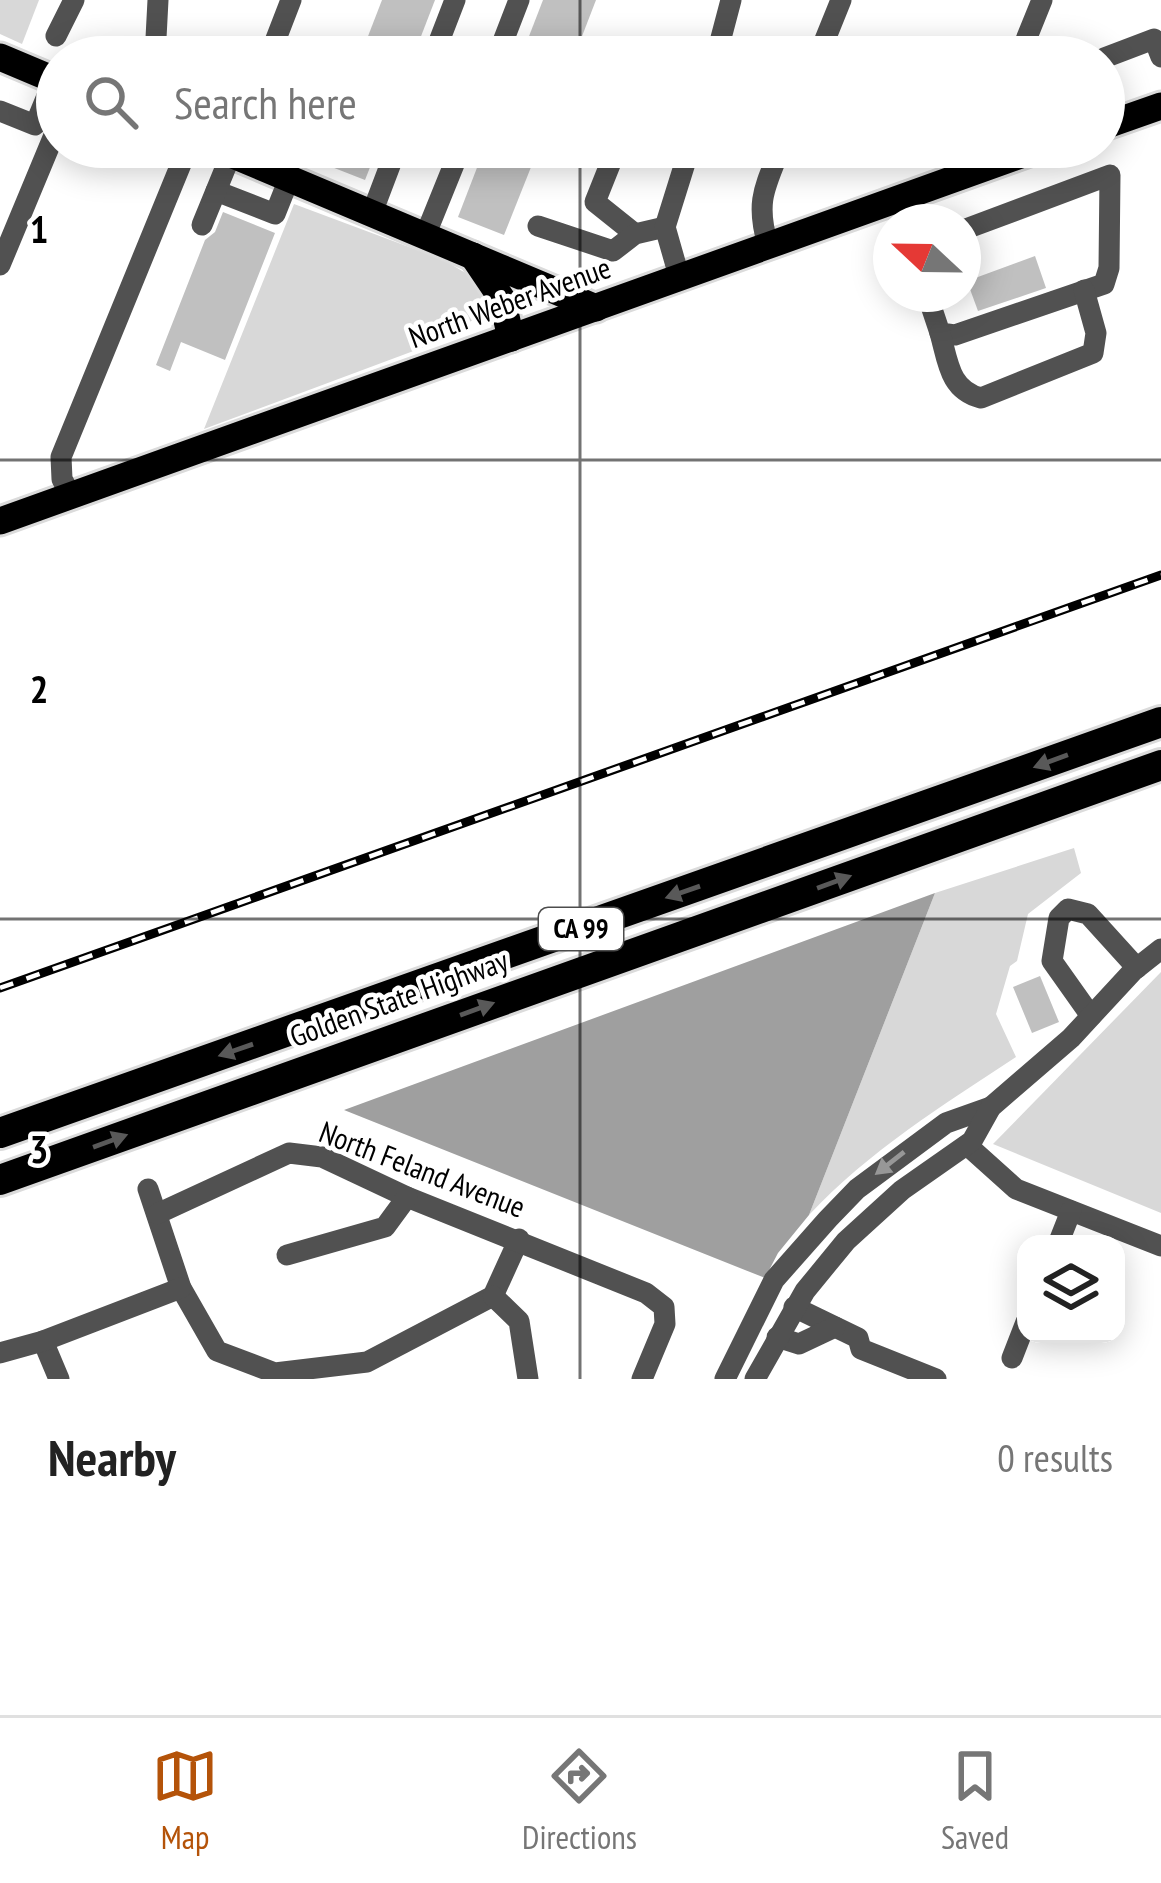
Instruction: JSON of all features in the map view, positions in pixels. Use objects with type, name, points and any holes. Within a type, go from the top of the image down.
[{"type":"highway","name":"Golden State Highway","points":[[0,1133],[1161,722]]},
{"type":"highway","name":"Golden State Highway","points":[[0,1180],[1161,765]]},
{"type":"main road","points":[[0,57],[36,72]]},
{"type":"main road","points":[[1125,114],[1161,106]]},
{"type":"main road","points":[[266,168],[596,308]]},
{"type":"main road","name":"North Weber Avenue","points":[[913,204],[988,168]]},
{"type":"main road","name":"North Weber Avenue","points":[[0,521],[768,245],[873,218]]},
{"type":"main road","points":[[472,256],[502,299],[511,338]]},
{"type":"street","points":[[56,36],[74,0]]},
{"type":"street","points":[[156,36],[158,0]]},
{"type":"street","points":[[277,36],[291,0]]},
{"type":"street","points":[[441,36],[455,0]]},
{"type":"street","points":[[504,36],[519,0]]},
{"type":"street","points":[[722,36],[731,0]]},
{"type":"street","points":[[826,36],[841,0]]},
{"type":"street","points":[[1027,36],[1042,0]]},
{"type":"street","points":[[1125,50],[1154,38],[1161,57]]},
{"type":"street","points":[[0,111],[36,122]]},
{"type":"street","points":[[0,265],[40,168]]},
{"type":"street","points":[[71,496],[62,479],[61,457],[179,168]]},
{"type":"street","points":[[202,225],[222,168]]},
{"type":"street","points":[[371,214],[390,168]]},
{"type":"street","points":[[425,236],[453,168]]},
{"type":"street","points":[[609,168],[595,202],[635,234]]},
{"type":"street","points":[[679,168],[665,227],[679,276]]},
{"type":"street","points":[[768,245],[759,216],[773,168]]},
{"type":"street","points":[[940,333],[955,335],[1104,284],[1109,268],[1110,175],[981,223]]},
{"type":"street","points":[[216,191],[275,214],[289,178]]},
{"type":"street","points":[[538,226],[613,250],[635,234],[665,227]]},
{"type":"street","points":[[933,312],[954,382],[965,394],[981,398],[1093,353],[1096,333],[1084,290]]},
{"type":"street","points":[[1091,1016],[1052,961],[1053,938],[1068,909],[1088,914],[1137,968]]},
{"type":"street","points":[[755,1379],[794,1306],[822,1268],[871,1217],[967,1144],[991,1107],[1161,949]]},
{"type":"street","points":[[725,1379],[775,1280],[857,1189],[946,1123],[991,1107]]},
{"type":"street","points":[[967,1144],[1016,1189],[1161,1246]]},
{"type":"street","name":"North Feland Avenue","points":[[157,1214],[289,1153],[322,1157],[407,1197],[646,1293],[664,1306],[665,1324],[642,1379]]},
{"type":"street","points":[[148,1189],[181,1288],[218,1351],[275,1373],[369,1371],[493,1296],[519,1239]]},
{"type":"street","points":[[287,1255],[385,1228],[407,1197]]},
{"type":"street","points":[[1062,1235],[1071,1211]]},
{"type":"street","points":[[0,1353],[181,1288]]},
{"type":"street","points":[[493,1296],[519,1321],[528,1379]]},
{"type":"street","points":[[794,1306],[858,1338],[862,1349],[936,1379]]},
{"type":"street","points":[[777,1337],[800,1344],[835,1327]]},
{"type":"street","points":[[44,1341],[59,1379]]},
{"type":"street","points":[[1012,1358],[1018,1343]]},
{"type":"shaded area","points":[[0,0],[39,0],[22,44],[0,34]]},
{"type":"shaded area","points":[[294,204],[444,260],[482,283],[492,307],[443,340],[204,429]]},
{"type":"shaded area","points":[[1074,848],[1081,873],[1028,914],[1017,961],[1010,966],[996,1014],[1016,1057],[882,1150],[809,1215],[935,893]]},
{"type":"shaded area","points":[[935,893],[809,1215],[778,1253],[765,1278],[344,1110]]},
{"type":"shaded area","points":[[1161,972],[1161,1213],[993,1144]]},
{"type":"building","points":[[382,0],[435,0],[421,36],[368,36]]},
{"type":"building","points":[[543,0],[596,0],[582,36],[529,36]]},
{"type":"building","points":[[334,168],[370,168],[365,180]]},
{"type":"building","points":[[477,168],[531,168],[504,235],[458,217]]},
{"type":"building","points":[[223,212],[275,233],[225,360],[181,342],[170,371],[156,365],[205,240],[215,232]]},
{"type":"building","points":[[1035,256],[1046,288],[981,310],[981,276]]},
{"type":"building","points":[[1040,976],[1059,1022],[1032,1033],[1013,987]]},
{"type":"railway","points":[[0,988],[1161,575]]}]
